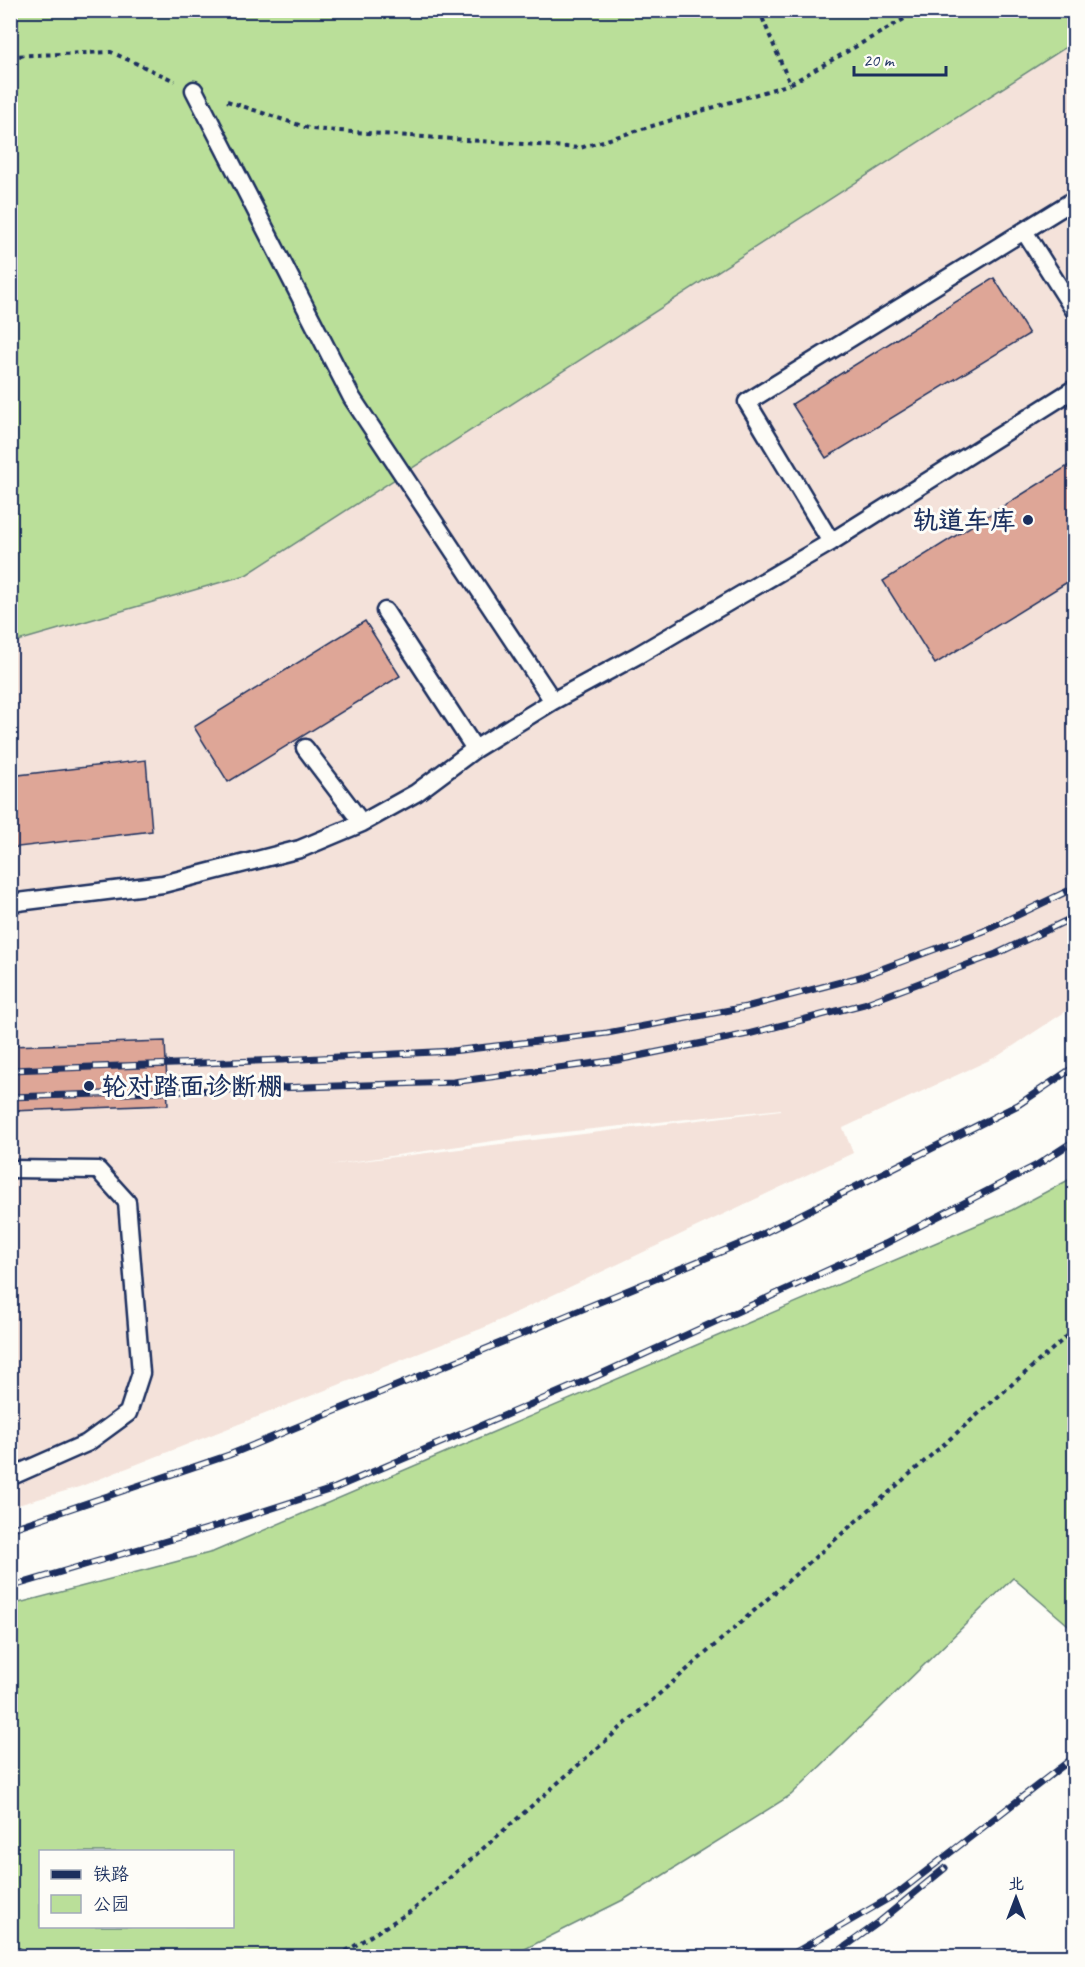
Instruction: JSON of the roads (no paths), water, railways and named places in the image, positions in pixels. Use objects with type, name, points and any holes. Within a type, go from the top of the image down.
[{"type":"lane","points":[[194,90],[352,398],[554,701]]},
{"type":"lane","points":[[831,542],[747,402],[1074,200]]},
{"type":"lane","points":[[1024,231],[1074,310]]},
{"type":"lane","points":[[10,903],[163,884],[300,849],[362,823],[416,794],[475,749],[831,542],[1074,389]]},
{"type":"lane","points":[[385,611],[475,749]]},
{"type":"lane","points":[[305,748],[362,823]]},
{"type":"lane","points":[[10,1169],[98,1170],[127,1202],[141,1373],[128,1413],[87,1443],[10,1477]]},
{"type":"railway","points":[[10,1070],[452,1051],[607,1033],[746,1007],[860,977],[984,931],[1074,888]]},
{"type":"railway","points":[[10,1097],[453,1082],[618,1060],[748,1034],[864,1004],[996,954],[1074,917]]},
{"type":"railway","points":[[10,1529],[229,1455],[752,1239],[1018,1105],[1074,1067]]},
{"type":"railway","points":[[10,1587],[217,1526],[335,1488],[599,1375],[885,1244],[1037,1165],[1074,1141]]},
{"type":"railway","points":[[789,1956],[898,1893],[1074,1757]]},
{"type":"railway","points":[[832,1956],[878,1923],[945,1868]]},
{"type":"place","name":"轨道车库","points":[[1028,520]]},
{"type":"place","name":"轮对踏面诊断棚","points":[[89,1086]]}]
